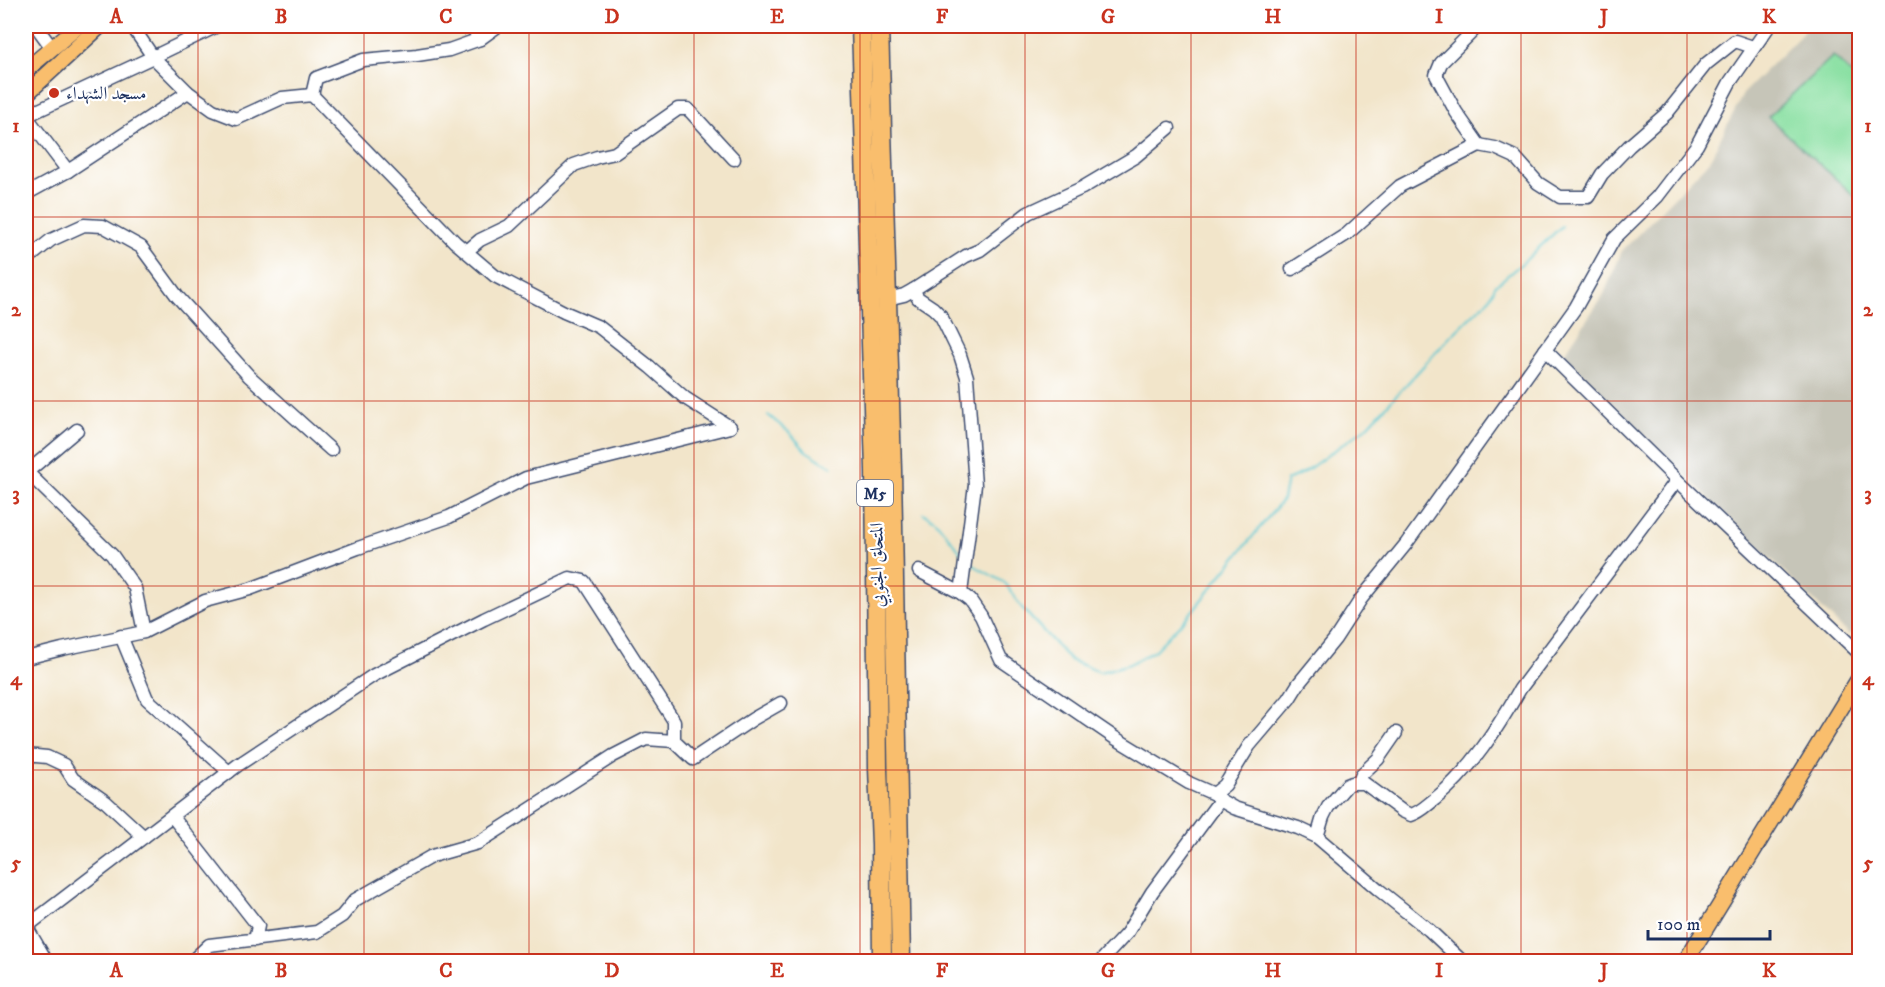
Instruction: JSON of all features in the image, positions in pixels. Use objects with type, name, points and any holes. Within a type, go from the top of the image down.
[{"type":"highway","name":"المتحلق الجنوبي","points":[[861,26],[875,470],[882,962]]},
{"type":"highway","name":"المتحلق الجنوبي","points":[[879,26],[892,470],[901,962]]},
{"type":"main road","points":[[26,70],[78,26]]},
{"type":"main road","points":[[26,94],[100,26]]},
{"type":"main road","points":[[1685,962],[1860,677]]},
{"type":"street","points":[[36,26],[52,48]]},
{"type":"street","points":[[27,655],[144,632],[205,601],[250,589],[358,548],[449,517],[526,478],[730,427],[685,398],[599,327],[564,312],[495,276],[466,251],[397,183],[312,95],[282,98],[236,119],[213,110],[188,93],[153,57],[132,26]]},
{"type":"street","points":[[68,171],[26,116],[217,26]]},
{"type":"street","points":[[471,26],[480,39]]},
{"type":"street","points":[[312,95],[316,78],[363,60],[449,50],[480,39],[498,26]]},
{"type":"street","points":[[1478,26],[1441,63],[1436,75],[1456,112],[1479,144],[1515,157],[1538,183],[1560,197],[1588,197],[1602,174],[1629,146],[1667,113],[1706,64],[1735,41],[1753,47]]},
{"type":"street","points":[[1100,962],[1126,933],[1249,746],[1335,639],[1361,600],[1406,544],[1576,307],[1614,239],[1658,197],[1697,145],[1730,82],[1769,26]]},
{"type":"street","points":[[26,194],[68,171],[188,93]]},
{"type":"street","points":[[466,251],[480,240],[509,226],[574,165],[615,153],[678,109],[688,109],[734,159]]},
{"type":"street","points":[[887,299],[913,290],[966,256],[980,250],[1028,213],[1082,188],[1136,156],[1169,128]]},
{"type":"street","points":[[1293,269],[1347,234],[1400,186],[1479,144]]},
{"type":"street","points":[[26,260],[51,240],[84,225],[103,226],[141,247],[177,296],[249,375],[332,450]]},
{"type":"street","points":[[913,290],[918,298],[941,316],[960,355],[967,377],[975,485],[961,593]]},
{"type":"street","points":[[1545,350],[1677,480],[1860,654]]},
{"type":"street","points":[[77,430],[26,472],[112,555],[135,588],[144,632]]},
{"type":"street","points":[[1317,837],[1328,807],[1347,785],[1364,783],[1402,811],[1411,814],[1422,810],[1457,779],[1500,723],[1520,689],[1677,480]]},
{"type":"street","points":[[919,571],[970,600],[981,616],[1000,660],[1115,738],[1189,783],[1234,808],[1298,828],[1317,837],[1429,930],[1463,962]]},
{"type":"street","points":[[47,962],[26,927],[229,772],[374,675],[570,578],[584,581],[668,711],[674,721],[674,741]]},
{"type":"street","points":[[121,636],[147,699],[229,772]]},
{"type":"street","points":[[191,962],[209,945],[317,932],[342,916],[355,900],[432,856],[478,843],[613,756],[646,738],[674,741],[693,759],[753,718],[781,703]]},
{"type":"street","points":[[1359,782],[1362,774],[1378,759],[1396,733]]},
{"type":"street","points":[[26,754],[47,757],[64,765],[73,779],[106,802],[144,837]]},
{"type":"street","points":[[172,816],[258,926],[255,940]]},
{"type":"shaded area","points":[[1807,26],[1859,26],[1859,623],[1849,635],[1563,355],[1604,294],[1622,251],[1709,161],[1744,92],[1800,36]]},
{"type":"green space","points":[[1833,56],[1859,81],[1859,200],[1768,117]]},
{"type":"waterway","points":[[970,563],[1005,583],[1022,608],[1070,660],[1100,672],[1130,664],[1154,651],[1190,614],[1283,499],[1287,480],[1303,473],[1368,426],[1450,337],[1490,298],[1495,286],[1562,226]]},
{"type":"waterway","points":[[768,415],[790,433],[806,451],[832,467]]},
{"type":"waterway","points":[[923,513],[936,521],[962,554]]},
{"type":"place","name":"مسجد الشهداء","points":[[54,93]]}]
